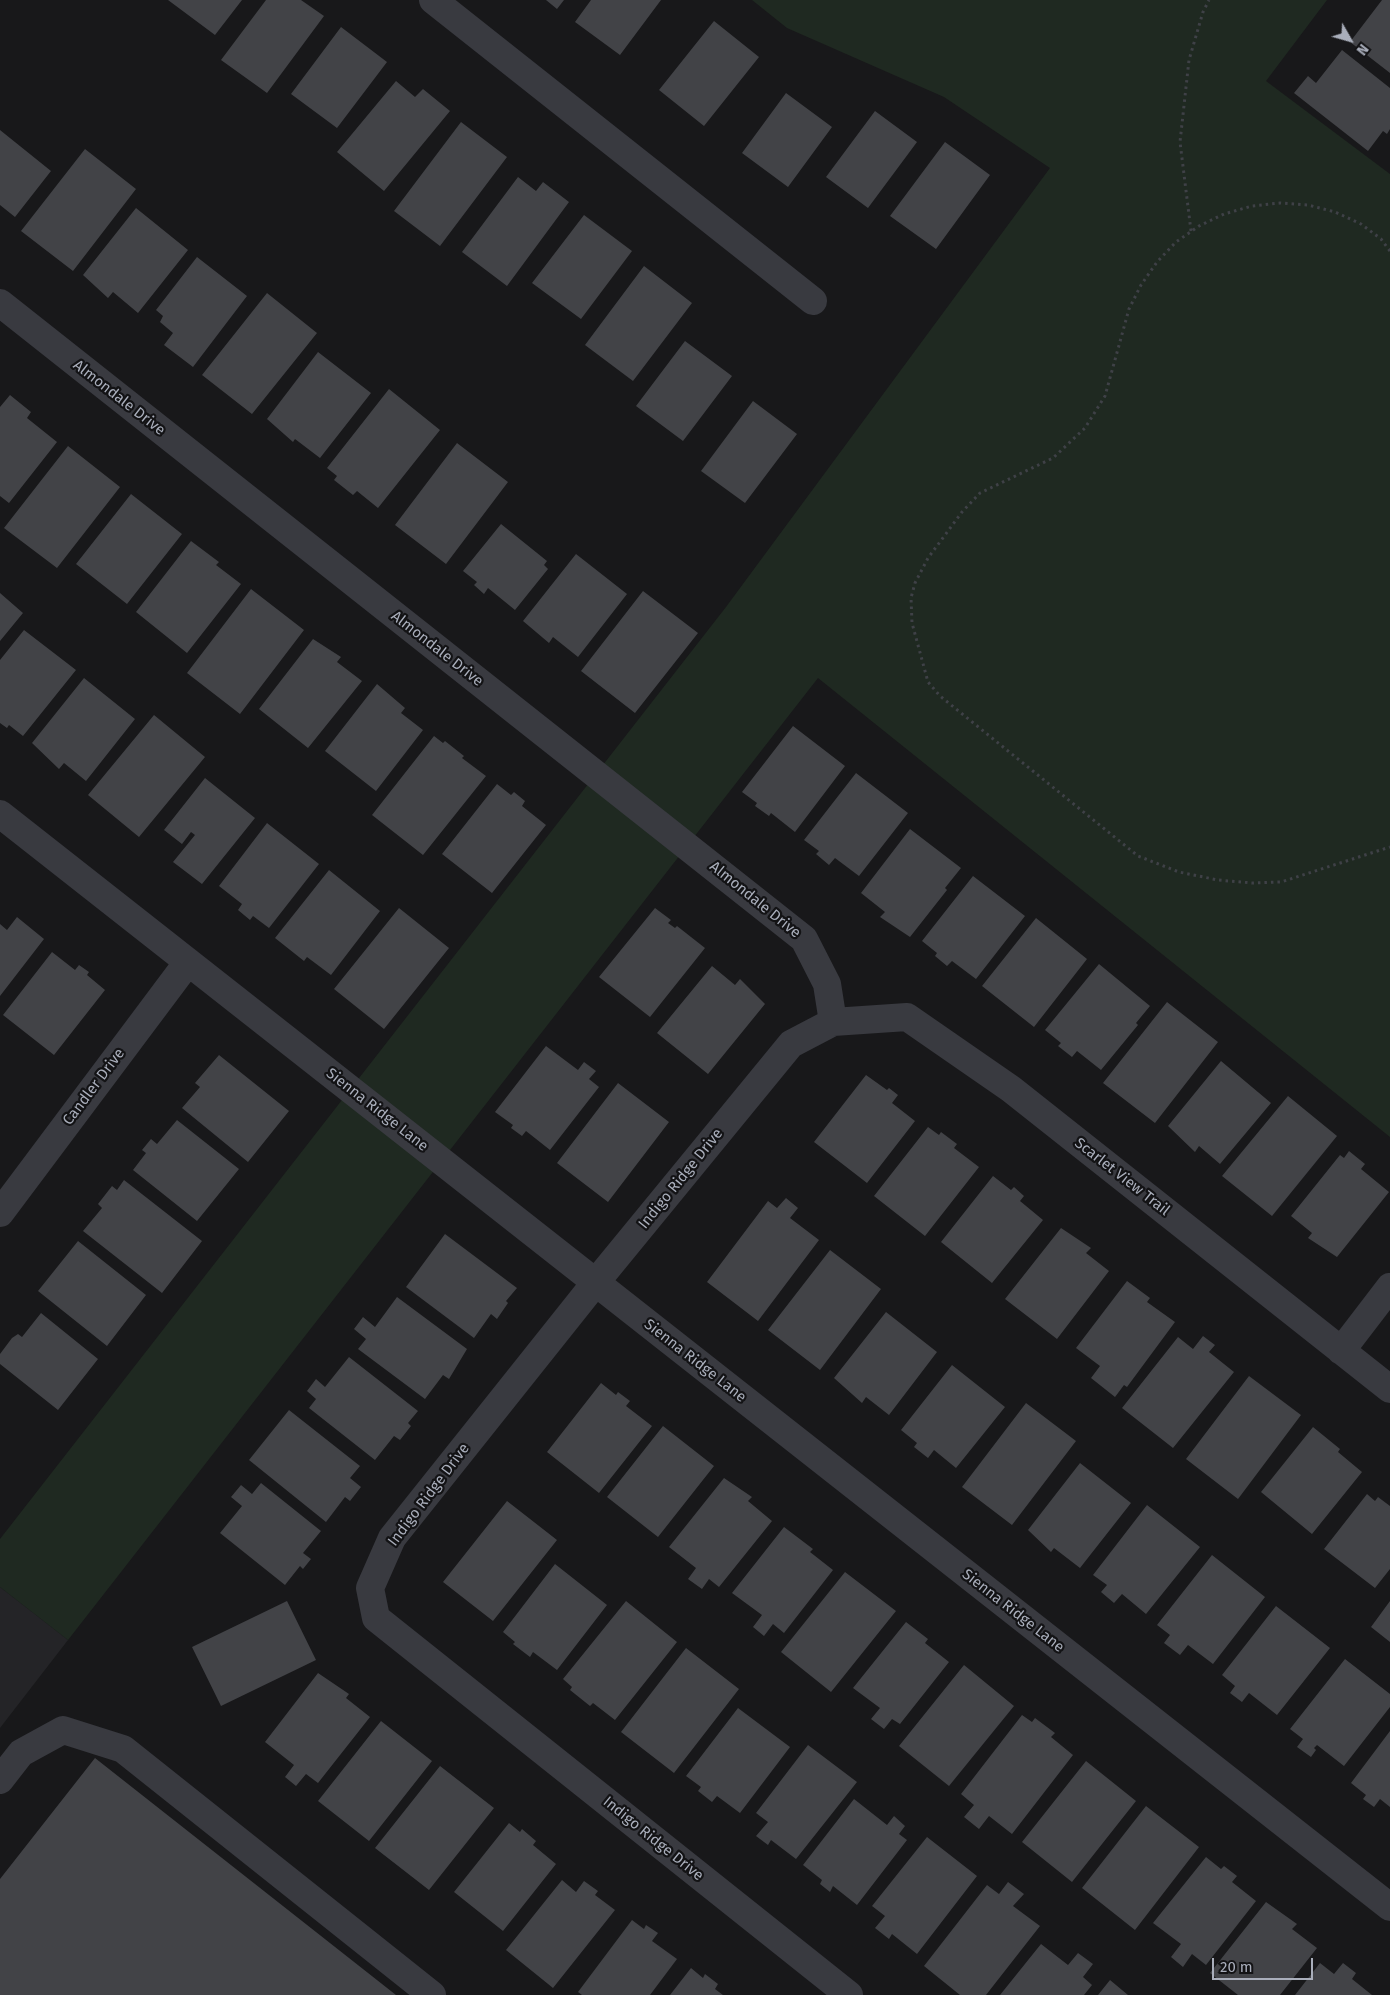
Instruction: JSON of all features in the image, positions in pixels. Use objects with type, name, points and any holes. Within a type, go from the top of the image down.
[{"type":"street","points":[[433,0],[813,301]]},
{"type":"street","name":"Almondale Drive","points":[[0,304],[804,939],[827,984],[833,1022]]},
{"type":"street","name":"Sienna Ridge Lane","points":[[0,814],[1390,1907]]},
{"type":"street","name":"Candler Drive","points":[[0,1213],[188,962]]},
{"type":"street","name":"Scarlet View Trail","points":[[833,1022],[907,1017],[1011,1089],[1390,1389]]},
{"type":"street","name":"Indigo Ridge Drive","points":[[833,1022],[792,1044],[596,1282],[392,1538],[370,1588],[376,1618],[849,1995]]},
{"type":"street","points":[[1341,1351],[1390,1287]]},
{"type":"street","points":[[0,1780],[22,1753],[64,1730],[123,1749],[432,1995]]},
{"type":"path","points":[[1192,231],[1180,142],[1189,60],[1203,12],[1209,0]]},
{"type":"path","points":[[1390,250],[1381,239],[1361,224],[1335,212],[1308,205],[1280,203],[1252,206],[1224,214],[1176,242],[1157,262],[1142,284],[1129,309],[1105,396],[1085,428],[1053,458],[980,493],[962,512],[928,558],[911,598],[912,623],[928,682],[940,696],[1138,856],[1179,872],[1218,880],[1252,883],[1282,882],[1390,847]]},
{"type":"shaded area","points":[[752,0],[1327,0],[1266,81],[1390,174],[1390,1137],[818,678],[68,1640],[0,1587],[0,1539],[726,607],[1050,168],[944,97],[787,28]]},
{"type":"shaded area","points":[[0,1587],[68,1640],[0,1728]]},
{"type":"building","points":[[168,0],[242,0],[215,35]]},
{"type":"building","points":[[266,0],[301,0],[324,16],[267,93],[221,60]]},
{"type":"building","points":[[546,0],[564,0],[557,9]]},
{"type":"building","points":[[591,0],[661,0],[620,55],[575,22]]},
{"type":"building","points":[[1382,0],[1390,0],[1390,73],[1350,42]]},
{"type":"building","points":[[714,21],[759,57],[704,126],[659,90]]},
{"type":"building","points":[[341,27],[387,62],[337,128],[291,94]]},
{"type":"building","points":[[1342,50],[1390,88],[1390,129],[1387,134],[1383,131],[1368,151],[1294,93],[1308,76],[1316,83]]},
{"type":"building","points":[[396,81],[415,97],[423,89],[450,111],[384,191],[337,152]]},
{"type":"building","points":[[786,93],[832,127],[788,187],[742,153]]},
{"type":"building","points":[[875,111],[917,142],[868,208],[826,177]]},
{"type":"building","points":[[461,122],[507,157],[440,246],[394,211]]},
{"type":"building","points":[[0,130],[51,171],[15,217],[0,205]]},
{"type":"building","points":[[945,142],[990,175],[936,249],[890,216]]},
{"type":"building","points":[[85,149],[136,189],[73,271],[21,231]]},
{"type":"building","points":[[518,177],[536,191],[543,182],[569,202],[507,286],[462,252]]},
{"type":"building","points":[[136,208],[188,250],[138,313],[113,292],[108,298],[83,275]]},
{"type":"building","points":[[584,215],[632,251],[581,319],[532,283]]},
{"type":"building","points":[[197,257],[247,296],[193,367],[164,345],[173,333],[160,322],[163,316],[156,310]]},
{"type":"building","points":[[644,266],[692,303],[633,381],[585,345]]},
{"type":"building","points":[[267,293],[317,333],[252,414],[202,375]]},
{"type":"building","points":[[685,341],[732,376],[683,441],[636,406]]},
{"type":"building","points":[[318,352],[371,393],[320,458],[295,439],[293,442],[267,419]]},
{"type":"building","points":[[389,389],[440,430],[378,508],[357,491],[353,495],[334,480],[337,476],[327,468]]},
{"type":"building","points":[[10,395],[31,412],[27,418],[57,442],[9,503],[0,496],[0,407]]},
{"type":"building","points":[[753,401],[797,434],[745,503],[701,471]]},
{"type":"building","points":[[457,443],[508,482],[446,564],[395,525]]},
{"type":"building","points":[[68,446],[120,487],[57,568],[4,528]]},
{"type":"building","points":[[131,494],[182,534],[127,604],[76,564]]},
{"type":"building","points":[[501,524],[547,561],[544,565],[548,569],[515,610],[488,588],[484,594],[474,585],[477,582],[463,571]]},
{"type":"building","points":[[191,541],[219,562],[216,565],[241,584],[187,653],[136,612]]},
{"type":"building","points":[[576,554],[627,594],[578,657],[553,637],[549,643],[523,621]]},
{"type":"building","points":[[251,589],[304,630],[240,714],[187,673]]},
{"type":"building","points":[[643,591],[698,633],[635,713],[581,671]]},
{"type":"building","points":[[0,593],[23,613],[0,641]]},
{"type":"building","points":[[24,630],[76,670],[23,736],[9,725],[7,728],[0,723],[0,660]]},
{"type":"building","points":[[313,639],[341,657],[337,662],[362,681],[308,748],[259,709]]},
{"type":"building","points":[[84,678],[135,719],[86,781],[64,763],[59,769],[32,743]]},
{"type":"building","points":[[377,684],[405,708],[401,713],[423,730],[376,791],[325,751]]},
{"type":"building","points":[[154,715],[205,757],[139,837],[88,795]]},
{"type":"building","points":[[793,726],[845,766],[795,832],[771,813],[769,816],[755,806],[757,803],[742,792]]},
{"type":"building","points":[[434,736],[443,743],[445,741],[464,756],[462,758],[486,776],[423,855],[372,815]]},
{"type":"building","points":[[856,773],[908,813],[859,876],[835,858],[829,865],[816,854],[819,851],[804,840]]},
{"type":"building","points":[[205,778],[255,818],[202,884],[173,862],[195,835],[191,832],[182,844],[164,830]]},
{"type":"building","points":[[497,784],[511,795],[514,792],[525,801],[522,806],[546,825],[492,893],[442,854]]},
{"type":"building","points":[[267,823],[319,864],[269,928],[253,916],[250,920],[238,910],[242,904],[219,886]]},
{"type":"building","points":[[910,829],[961,868],[945,888],[947,890],[910,937],[880,917],[885,912],[861,893]]},
{"type":"building","points":[[329,870],[380,911],[331,975],[307,957],[304,961],[275,938]]},
{"type":"building","points":[[973,876],[1025,916],[976,979],[952,961],[947,966],[935,956],[937,953],[922,941]]},
{"type":"building","points":[[399,908],[449,948],[384,1029],[334,989]]},
{"type":"building","points":[[655,908],[671,920],[668,923],[675,928],[677,926],[705,948],[650,1017],[599,977]]},
{"type":"building","points":[[17,917],[44,939],[0,996],[0,924],[7,930]]},
{"type":"building","points":[[1036,918],[1087,959],[1034,1027],[982,986]]},
{"type":"building","points":[[52,952],[75,970],[79,965],[89,972],[87,975],[105,990],[54,1055],[3,1015]]},
{"type":"building","points":[[1099,964],[1150,1006],[1136,1023],[1138,1025],[1101,1070],[1077,1051],[1072,1057],[1058,1046],[1061,1043],[1045,1030]]},
{"type":"building","points":[[712,966],[735,985],[740,979],[765,1004],[708,1074],[657,1033]]},
{"type":"building","points":[[1167,1002],[1218,1042],[1155,1123],[1103,1083]]},
{"type":"building","points":[[546,1046],[578,1070],[584,1062],[596,1071],[589,1079],[599,1087],[550,1150],[526,1131],[522,1136],[511,1128],[513,1125],[495,1112]]},
{"type":"building","points":[[219,1055],[289,1111],[248,1162],[182,1108],[200,1087],[195,1083]]},
{"type":"building","points":[[1221,1061],[1271,1103],[1220,1164],[1199,1146],[1195,1152],[1168,1126]]},
{"type":"building","points":[[866,1075],[887,1090],[889,1088],[898,1095],[892,1103],[915,1121],[867,1183],[814,1142]]},
{"type":"building","points":[[618,1083],[669,1122],[608,1202],[557,1163]]},
{"type":"building","points":[[1288,1096],[1337,1136],[1272,1216],[1222,1176]]},
{"type":"building","points":[[177,1120],[239,1169],[197,1221],[133,1170],[146,1153],[142,1150],[151,1139],[157,1144]]},
{"type":"building","points":[[928,1127],[939,1135],[941,1132],[957,1144],[954,1148],[979,1167],[925,1236],[874,1196]]},
{"type":"building","points":[[1349,1151],[1365,1164],[1361,1169],[1389,1192],[1337,1257],[1308,1238],[1312,1233],[1291,1216],[1340,1155],[1344,1158]]},
{"type":"building","points":[[993,1176],[1011,1190],[1014,1187],[1024,1196],[1020,1201],[1043,1220],[992,1283],[941,1242]]},
{"type":"building","points":[[124,1180],[202,1241],[162,1293],[83,1231],[102,1208],[98,1204],[112,1186],[117,1190]]},
{"type":"building","points":[[786,1198],[798,1208],[790,1218],[819,1240],[758,1321],[707,1282],[768,1201],[777,1208]]},
{"type":"building","points":[[1061,1228],[1091,1248],[1086,1253],[1109,1271],[1057,1339],[1005,1299]]},
{"type":"building","points":[[445,1234],[517,1288],[506,1301],[508,1303],[497,1319],[491,1314],[474,1338],[406,1287]]},
{"type":"building","points":[[78,1241],[146,1295],[107,1346],[38,1291]]},
{"type":"building","points":[[830,1250],[881,1289],[820,1370],[768,1330]]},
{"type":"building","points":[[1127,1281],[1150,1298],[1147,1302],[1175,1322],[1127,1387],[1124,1385],[1115,1397],[1091,1378],[1100,1366],[1076,1348]]},
{"type":"building","points":[[397,1297],[467,1349],[449,1379],[443,1375],[425,1399],[358,1349],[366,1339],[354,1329],[363,1317],[375,1327]]},
{"type":"building","points":[[886,1312],[937,1352],[889,1415],[866,1397],[862,1403],[834,1378]]},
{"type":"building","points":[[41,1313],[98,1359],[58,1410],[0,1364],[0,1354],[12,1338],[18,1334],[22,1337]]},
{"type":"building","points":[[1203,1336],[1215,1345],[1209,1352],[1234,1372],[1173,1448],[1122,1408],[1178,1337],[1193,1349]]},
{"type":"building","points":[[349,1357],[418,1411],[408,1423],[411,1426],[400,1440],[394,1436],[375,1460],[309,1408],[316,1399],[307,1391],[316,1379],[325,1387]]},
{"type":"building","points":[[952,1365],[1005,1407],[956,1468],[934,1450],[928,1458],[914,1447],[917,1443],[901,1430]]},
{"type":"building","points":[[1249,1376],[1301,1415],[1238,1499],[1186,1459]]},
{"type":"building","points":[[601,1383],[616,1395],[618,1392],[630,1401],[626,1406],[652,1426],[599,1493],[547,1452]]},
{"type":"building","points":[[1026,1403],[1076,1441],[1012,1525],[962,1487]]},
{"type":"building","points":[[289,1410],[360,1466],[350,1478],[361,1487],[350,1501],[345,1497],[326,1522],[249,1460]]},
{"type":"building","points":[[663,1426],[714,1466],[658,1537],[607,1497]]},
{"type":"building","points":[[1313,1427],[1340,1449],[1338,1452],[1362,1472],[1312,1534],[1261,1492]]},
{"type":"building","points":[[1080,1463],[1131,1503],[1080,1568],[1054,1548],[1051,1552],[1028,1530]]},
{"type":"building","points":[[724,1478],[752,1497],[748,1501],[772,1521],[719,1587],[709,1579],[702,1589],[688,1579],[696,1568],[669,1547]]},
{"type":"building","points":[[261,1483],[321,1531],[303,1553],[311,1559],[303,1569],[300,1566],[285,1585],[220,1533],[242,1506],[231,1497],[241,1485],[252,1494]]},
{"type":"building","points":[[1367,1494],[1375,1501],[1378,1497],[1390,1506],[1390,1569],[1375,1588],[1324,1549]]},
{"type":"building","points":[[507,1501],[557,1540],[493,1621],[443,1582]]},
{"type":"building","points":[[1147,1505],[1200,1547],[1146,1614],[1122,1594],[1114,1603],[1101,1592],[1107,1585],[1093,1575]]},
{"type":"building","points":[[784,1527],[813,1549],[810,1552],[833,1570],[784,1633],[773,1624],[764,1636],[753,1627],[762,1615],[732,1593]]},
{"type":"building","points":[[1212,1555],[1265,1597],[1213,1664],[1188,1645],[1180,1655],[1164,1643],[1170,1635],[1157,1625]]},
{"type":"building","points":[[555,1564],[607,1605],[557,1670],[533,1652],[530,1657],[513,1644],[515,1642],[503,1632]]},
{"type":"building","points":[[845,1572],[896,1611],[831,1692],[781,1652]]},
{"type":"building","points":[[287,1601],[316,1660],[221,1706],[192,1647]]},
{"type":"building","points":[[626,1601],[677,1642],[615,1720],[593,1703],[590,1706],[570,1690],[572,1687],[563,1679]]},
{"type":"building","points":[[1390,1601],[1390,1642],[1371,1627]]},
{"type":"building","points":[[1276,1606],[1330,1648],[1277,1715],[1249,1693],[1242,1702],[1230,1693],[1235,1686],[1222,1675]]},
{"type":"building","points":[[906,1622],[928,1639],[925,1643],[949,1662],[900,1724],[892,1719],[884,1729],[871,1719],[880,1708],[853,1688]]},
{"type":"building","points":[[686,1648],[739,1689],[674,1773],[621,1732]]},
{"type":"building","points":[[1345,1659],[1390,1694],[1390,1707],[1344,1766],[1317,1745],[1311,1757],[1297,1747],[1303,1739],[1290,1729]]},
{"type":"building","points":[[964,1665],[1014,1706],[949,1786],[899,1746]]},
{"type":"building","points":[[318,1673],[349,1694],[346,1698],[370,1717],[318,1783],[306,1774],[296,1786],[285,1777],[294,1765],[265,1742]]},
{"type":"building","points":[[738,1708],[790,1747],[740,1813],[717,1796],[712,1802],[698,1791],[701,1787],[686,1776]]},
{"type":"building","points":[[1022,1715],[1032,1722],[1035,1718],[1055,1733],[1051,1737],[1073,1755],[1012,1834],[989,1816],[979,1829],[964,1817],[974,1805],[961,1794]]},
{"type":"building","points":[[381,1721],[432,1761],[369,1841],[318,1801]]},
{"type":"building","points":[[1390,1731],[1390,1807],[1380,1799],[1374,1807],[1363,1799],[1366,1795],[1351,1783]]},
{"type":"building","points":[[808,1745],[857,1782],[796,1859],[771,1840],[768,1845],[756,1836],[768,1822],[756,1813]]},
{"type":"building","points":[[95,1758],[396,1995],[0,1995],[0,1879]]},
{"type":"building","points":[[1086,1761],[1136,1801],[1072,1882],[1022,1842]]},
{"type":"building","points":[[440,1766],[494,1808],[429,1890],[375,1848]]},
{"type":"building","points":[[854,1799],[887,1825],[894,1816],[905,1826],[899,1834],[907,1840],[857,1905],[833,1886],[830,1892],[820,1884],[822,1880],[803,1865]]},
{"type":"building","points":[[1146,1806],[1199,1847],[1135,1930],[1082,1888]]},
{"type":"building","points":[[509,1823],[520,1832],[522,1829],[536,1841],[533,1845],[556,1864],[503,1931],[454,1892]]},
{"type":"building","points":[[927,1837],[977,1876],[917,1954],[892,1934],[889,1939],[875,1928],[885,1916],[872,1906]]},
{"type":"building","points":[[1206,1857],[1221,1869],[1224,1866],[1237,1876],[1232,1882],[1256,1901],[1206,1965],[1192,1954],[1183,1967],[1171,1957],[1181,1944],[1153,1923]]},
{"type":"building","points":[[562,1880],[576,1892],[584,1881],[598,1891],[595,1895],[615,1910],[553,1988],[506,1950]]},
{"type":"building","points":[[1008,1882],[1024,1894],[1013,1906],[1040,1926],[986,1995],[960,1995],[924,1966],[987,1885],[999,1894]]},
{"type":"building","points":[[1266,1902],[1297,1924],[1292,1929],[1317,1948],[1280,1995],[1238,1995],[1210,1973]]},
{"type":"building","points":[[632,1920],[644,1929],[646,1925],[658,1933],[652,1941],[677,1959],[650,1995],[582,1995],[578,1992]]},
{"type":"building","points":[[1041,1944],[1068,1965],[1078,1953],[1093,1964],[1083,1977],[1092,1985],[1084,1995],[1000,1995]]},
{"type":"building","points":[[1320,1963],[1334,1974],[1343,1963],[1356,1973],[1352,1979],[1372,1995],[1295,1995]]},
{"type":"building","points":[[691,1968],[703,1978],[705,1974],[718,1984],[715,1989],[723,1995],[670,1995]]},
{"type":"building","points":[[1110,1980],[1128,1995],[1098,1995]]}]
